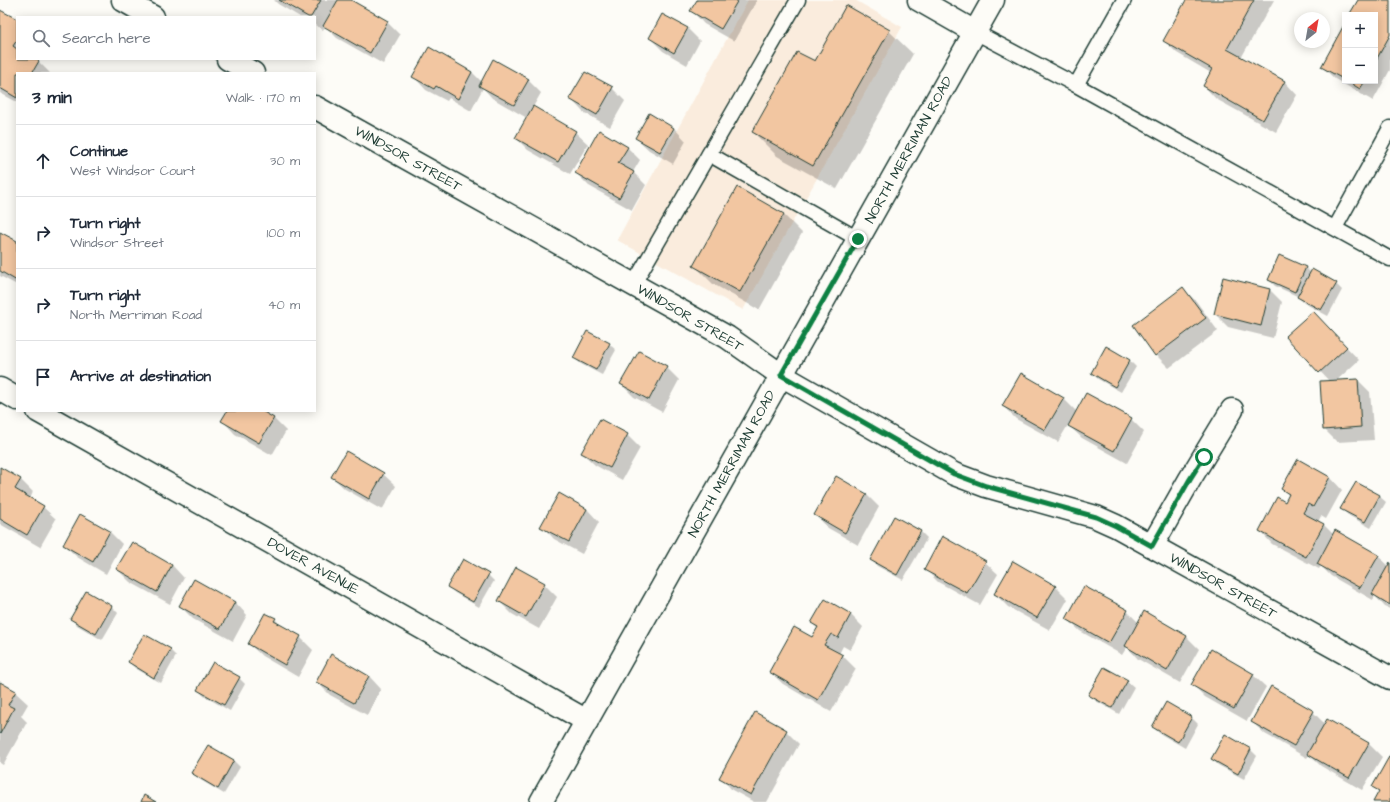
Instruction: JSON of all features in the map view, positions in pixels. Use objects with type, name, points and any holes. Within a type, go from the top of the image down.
[{"type":"street","points":[[123,0],[152,16]]},
{"type":"street","points":[[919,0],[975,32]]},
{"type":"street","name":"NORTH MERRIMAN ROAD","points":[[542,802],[993,0]]},
{"type":"street","points":[[230,60],[251,72]]},
{"type":"street","name":"WINDSOR STREET","points":[[316,109],[728,337],[781,375],[954,474],[986,486],[1096,517],[1116,526],[1390,678]]},
{"type":"street","points":[[0,390],[16,398]]},
{"type":"street","points":[[1152,546],[1190,479],[1232,410]]},
{"type":"street","name":"DOVER AVENUE","points":[[40,412],[587,721]]},
{"type":"lane","points":[[633,285],[798,0]]},
{"type":"lane","points":[[1076,85],[1124,0]]},
{"type":"lane","points":[[975,32],[1076,85],[1390,259]]},
{"type":"lane","points":[[1335,228],[1390,128]]},
{"type":"lane","points":[[709,154],[858,239]]},
{"type":"shaded area","points":[[748,0],[855,0],[902,27],[743,310],[617,240]]},
{"type":"building","points":[[279,0],[321,0],[312,16],[306,16]]},
{"type":"building","points":[[338,0],[351,0],[388,21],[370,53],[323,26]]},
{"type":"building","points":[[697,0],[738,0],[721,29],[690,11]]},
{"type":"building","points":[[1186,0],[1254,0],[1227,49],[1285,81],[1263,120],[1203,86],[1212,69],[1163,41]]},
{"type":"building","points":[[1358,0],[1390,0],[1390,35],[1378,57],[1378,12],[1351,12]]},
{"type":"building","points":[[846,5],[890,30],[813,166],[752,132],[797,52],[815,61]]},
{"type":"building","points":[[0,10],[16,18],[16,42],[13,46],[16,48],[16,60],[39,61],[33,72],[16,72],[16,97],[0,88]]},
{"type":"building","points":[[662,14],[688,28],[674,53],[649,38]]},
{"type":"building","points":[[1342,28],[1342,78],[1321,67]]},
{"type":"building","points":[[429,47],[472,72],[458,99],[436,86],[434,89],[412,77]]},
{"type":"building","points":[[493,59],[529,79],[514,105],[479,86]]},
{"type":"building","points":[[585,72],[613,87],[597,115],[569,99]]},
{"type":"building","points":[[1352,84],[1363,84],[1360,89]]},
{"type":"building","points":[[533,106],[576,131],[558,162],[515,138]]},
{"type":"building","points":[[649,113],[674,128],[660,152],[635,138]]},
{"type":"building","points":[[599,130],[628,147],[618,163],[634,172],[619,198],[575,173]]},
{"type":"building","points":[[737,187],[784,214],[740,292],[693,266]]},
{"type":"building","points":[[0,232],[16,240],[16,280],[0,271]]},
{"type":"building","points":[[1279,255],[1306,267],[1295,292],[1268,280]]},
{"type":"building","points":[[1312,269],[1337,283],[1321,310],[1297,297]]},
{"type":"building","points":[[1223,277],[1270,289],[1261,326],[1214,314]]},
{"type":"building","points":[[1183,287],[1206,318],[1155,356],[1133,325]]},
{"type":"building","points":[[1313,311],[1347,347],[1319,373],[1285,336]]},
{"type":"building","points":[[587,331],[610,343],[596,370],[573,358]]},
{"type":"building","points":[[1106,346],[1130,360],[1115,387],[1091,373]]},
{"type":"building","points":[[639,351],[667,366],[649,400],[620,384]]},
{"type":"building","points":[[1021,373],[1064,398],[1045,430],[1002,406]]},
{"type":"building","points":[[1358,379],[1361,427],[1323,430],[1320,381]]},
{"type":"building","points":[[1086,393],[1132,418],[1114,451],[1068,426]]},
{"type":"building","points":[[226,412],[264,412],[274,418],[259,443],[221,421]]},
{"type":"building","points":[[600,419],[628,434],[610,468],[581,453]]},
{"type":"building","points":[[346,451],[384,473],[369,499],[331,477]]},
{"type":"building","points":[[1298,459],[1330,477],[1313,507],[1308,504],[1303,513],[1324,524],[1306,557],[1259,531],[1277,497],[1285,502],[1289,494],[1281,489]]},
{"type":"building","points":[[0,467],[21,479],[15,489],[44,506],[27,535],[0,519]]},
{"type":"building","points":[[836,476],[867,494],[845,533],[814,515]]},
{"type":"building","points":[[1356,482],[1380,495],[1365,522],[1340,509]]},
{"type":"building","points":[[559,493],[587,509],[569,542],[540,527]]},
{"type":"building","points":[[80,514],[110,531],[93,562],[63,545]]},
{"type":"building","points":[[894,516],[921,531],[897,575],[870,560]]},
{"type":"building","points":[[1335,530],[1379,555],[1360,588],[1317,564]]},
{"type":"building","points":[[942,536],[986,561],[967,593],[924,570]]},
{"type":"building","points":[[132,542],[172,565],[157,592],[116,569]]},
{"type":"building","points":[[463,559],[489,574],[473,602],[447,587]]},
{"type":"building","points":[[1013,561],[1056,586],[1037,618],[994,594]]},
{"type":"building","points":[[1390,562],[1390,605],[1372,594]]},
{"type":"building","points":[[516,567],[545,583],[526,617],[498,601]]},
{"type":"building","points":[[194,579],[235,602],[220,629],[179,606]]},
{"type":"building","points":[[1084,586],[1128,610],[1109,643],[1066,619]]},
{"type":"building","points":[[86,591],[112,606],[96,634],[70,619]]},
{"type":"building","points":[[825,599],[851,614],[838,638],[831,634],[824,645],[843,655],[818,700],[769,672],[794,627],[812,637],[818,627],[811,623]]},
{"type":"building","points":[[1144,611],[1187,636],[1167,671],[1125,646]]},
{"type":"building","points":[[265,613],[276,618],[274,621],[301,636],[285,665],[248,644]]},
{"type":"building","points":[[144,634],[171,649],[154,678],[128,662]]},
{"type":"building","points":[[1211,649],[1254,674],[1234,709],[1191,685]]},
{"type":"building","points":[[331,654],[369,676],[354,703],[316,682]]},
{"type":"building","points":[[213,662],[240,677],[224,705],[197,690]]},
{"type":"building","points":[[1104,667],[1128,680],[1112,708],[1088,695]]},
{"type":"building","points":[[0,682],[16,691],[8,705],[14,708],[0,734]]},
{"type":"building","points":[[1271,686],[1314,711],[1294,746],[1251,722]]},
{"type":"building","points":[[1166,702],[1192,717],[1178,742],[1152,727]]},
{"type":"building","points":[[755,712],[787,730],[751,795],[719,778]]},
{"type":"building","points":[[1327,719],[1369,743],[1349,778],[1307,754]]},
{"type":"building","points":[[1225,734],[1251,749],[1238,774],[1211,759]]},
{"type":"building","points":[[208,745],[234,760],[218,789],[191,773]]},
{"type":"building","points":[[1390,755],[1390,802],[1373,802],[1379,791],[1372,787]]},
{"type":"building","points":[[144,795],[156,802],[141,802]]},
{"type":"route","points":[[858,239],[781,375],[954,474],[986,486],[1096,517],[1116,526],[1152,546],[1204,457]]}]
